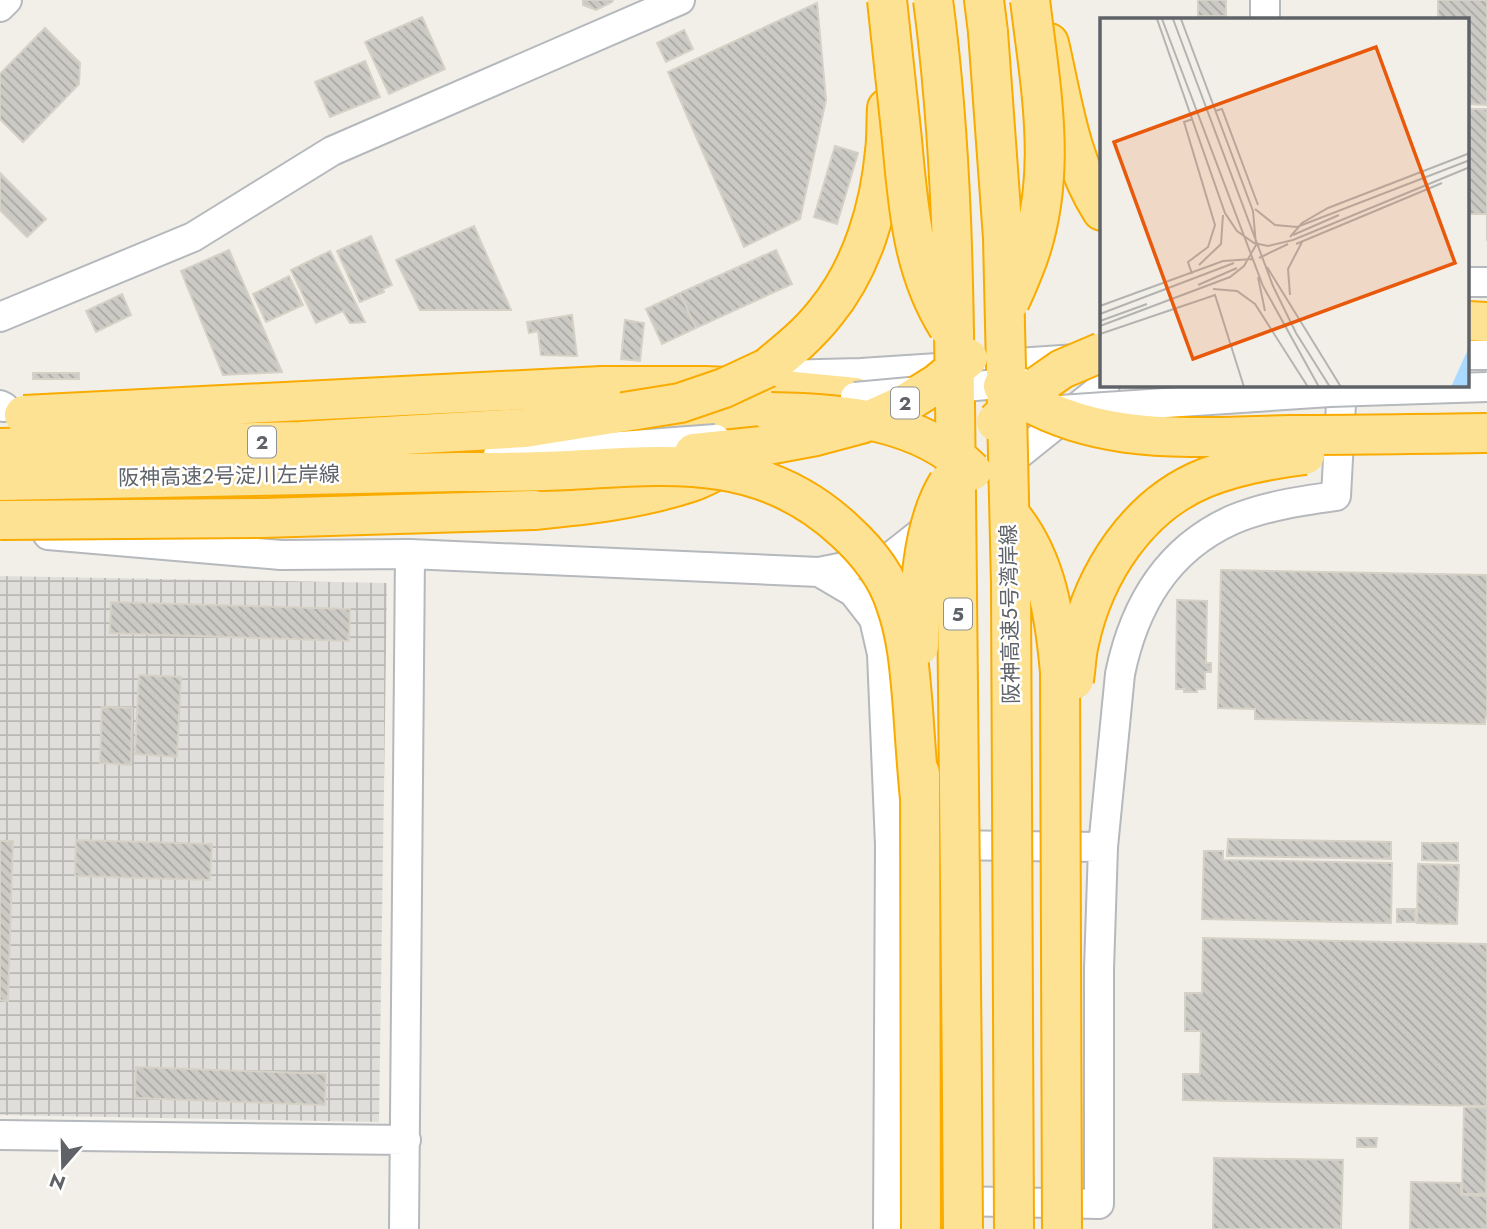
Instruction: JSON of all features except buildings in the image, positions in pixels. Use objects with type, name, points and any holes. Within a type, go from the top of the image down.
[{"type":"highway","name":"2","points":[[525,428],[680,403],[724,388],[767,368],[798,343],[827,311],[850,275],[867,235],[879,195],[886,139],[887,0]]},
{"type":"highway","points":[[887,0],[910,221],[918,260],[946,325],[965,352],[989,377],[1017,397],[1053,415],[1091,427],[1125,433],[1158,436],[1487,435]]},
{"type":"highway","name":"5","points":[[933,0],[940,55],[952,219],[963,1229]]},
{"type":"highway","name":"阪神高速5号湾岸線","points":[[984,0],[1003,251],[1011,599],[1014,1229]]},
{"type":"highway","name":"2","points":[[458,472],[710,452],[816,436],[861,424],[902,405],[938,383],[965,361],[989,334],[1014,293],[1031,253],[1041,213],[1046,167],[1044,120],[1030,0]]},
{"type":"highway","points":[[1038,0],[1077,162],[1100,208]]},
{"type":"highway","name":"5","points":[[920,1229],[919,631],[925,554],[933,517],[945,489],[965,456],[988,429],[1026,394],[1062,369],[1100,356]]},
{"type":"highway","points":[[1,409],[602,386],[705,386],[855,397]]},
{"type":"highway","name":"2","points":[[525,428],[771,412],[819,412],[861,418],[905,429],[940,447],[969,468],[992,491],[1017,524],[1036,557],[1049,592],[1060,672],[1061,920]]},
{"type":"highway","name":"阪神高速2号淀川左岸線","points":[[0,445],[300,441],[525,428]]},
{"type":"highway","points":[[0,520],[262,518],[534,510],[594,504],[651,493],[693,481],[737,461],[779,435]]},
{"type":"highway","points":[[1062,1229],[1061,920],[1070,832],[1073,688],[1078,643],[1090,605],[1109,564],[1137,524],[1170,497],[1203,478],[1283,457],[1487,435]]},
{"type":"highway","name":"2","points":[[458,472],[675,466],[727,470],[768,481],[800,496],[859,543],[879,570],[895,601],[905,633],[910,668],[920,799]]},
{"type":"highway","name":"阪神高速2号淀川左岸線","points":[[0,481],[458,472]]},
{"type":"street","points":[[0,7],[7,0]]},
{"type":"street","points":[[1,317],[193,237],[332,151],[680,0]]},
{"type":"street","points":[[1265,0],[1265,18]]},
{"type":"street","points":[[1,409],[217,401],[479,383],[861,373],[1100,355]]},
{"type":"street","points":[[993,365],[1032,375],[1050,400],[1046,433]]},
{"type":"street","points":[[0,445],[526,418],[855,397],[1100,375]]},
{"type":"street","points":[[0,531],[281,555],[401,554],[819,572],[889,558],[1102,387]]},
{"type":"street","points":[[888,1199],[1099,1204],[1099,969],[1103,847],[1120,674],[1125,648],[1142,606],[1165,571],[1185,548],[1233,520],[1262,510],[1336,496],[1342,387]]},
{"type":"street","points":[[0,495],[401,461],[779,435],[1096,407],[1330,392],[1487,387]]},
{"type":"street","points":[[393,389],[401,554],[404,1229]]},
{"type":"street","points":[[882,654],[914,565],[944,514]]},
{"type":"street","points":[[819,572],[853,592],[874,619],[882,654],[890,845],[888,1229]]},
{"type":"street","points":[[890,845],[1103,847]]},
{"type":"street","points":[[0,1135],[405,1140]]},
{"type":"shaded area","points":[[0,576],[387,583],[379,1122],[0,1115]]}]
